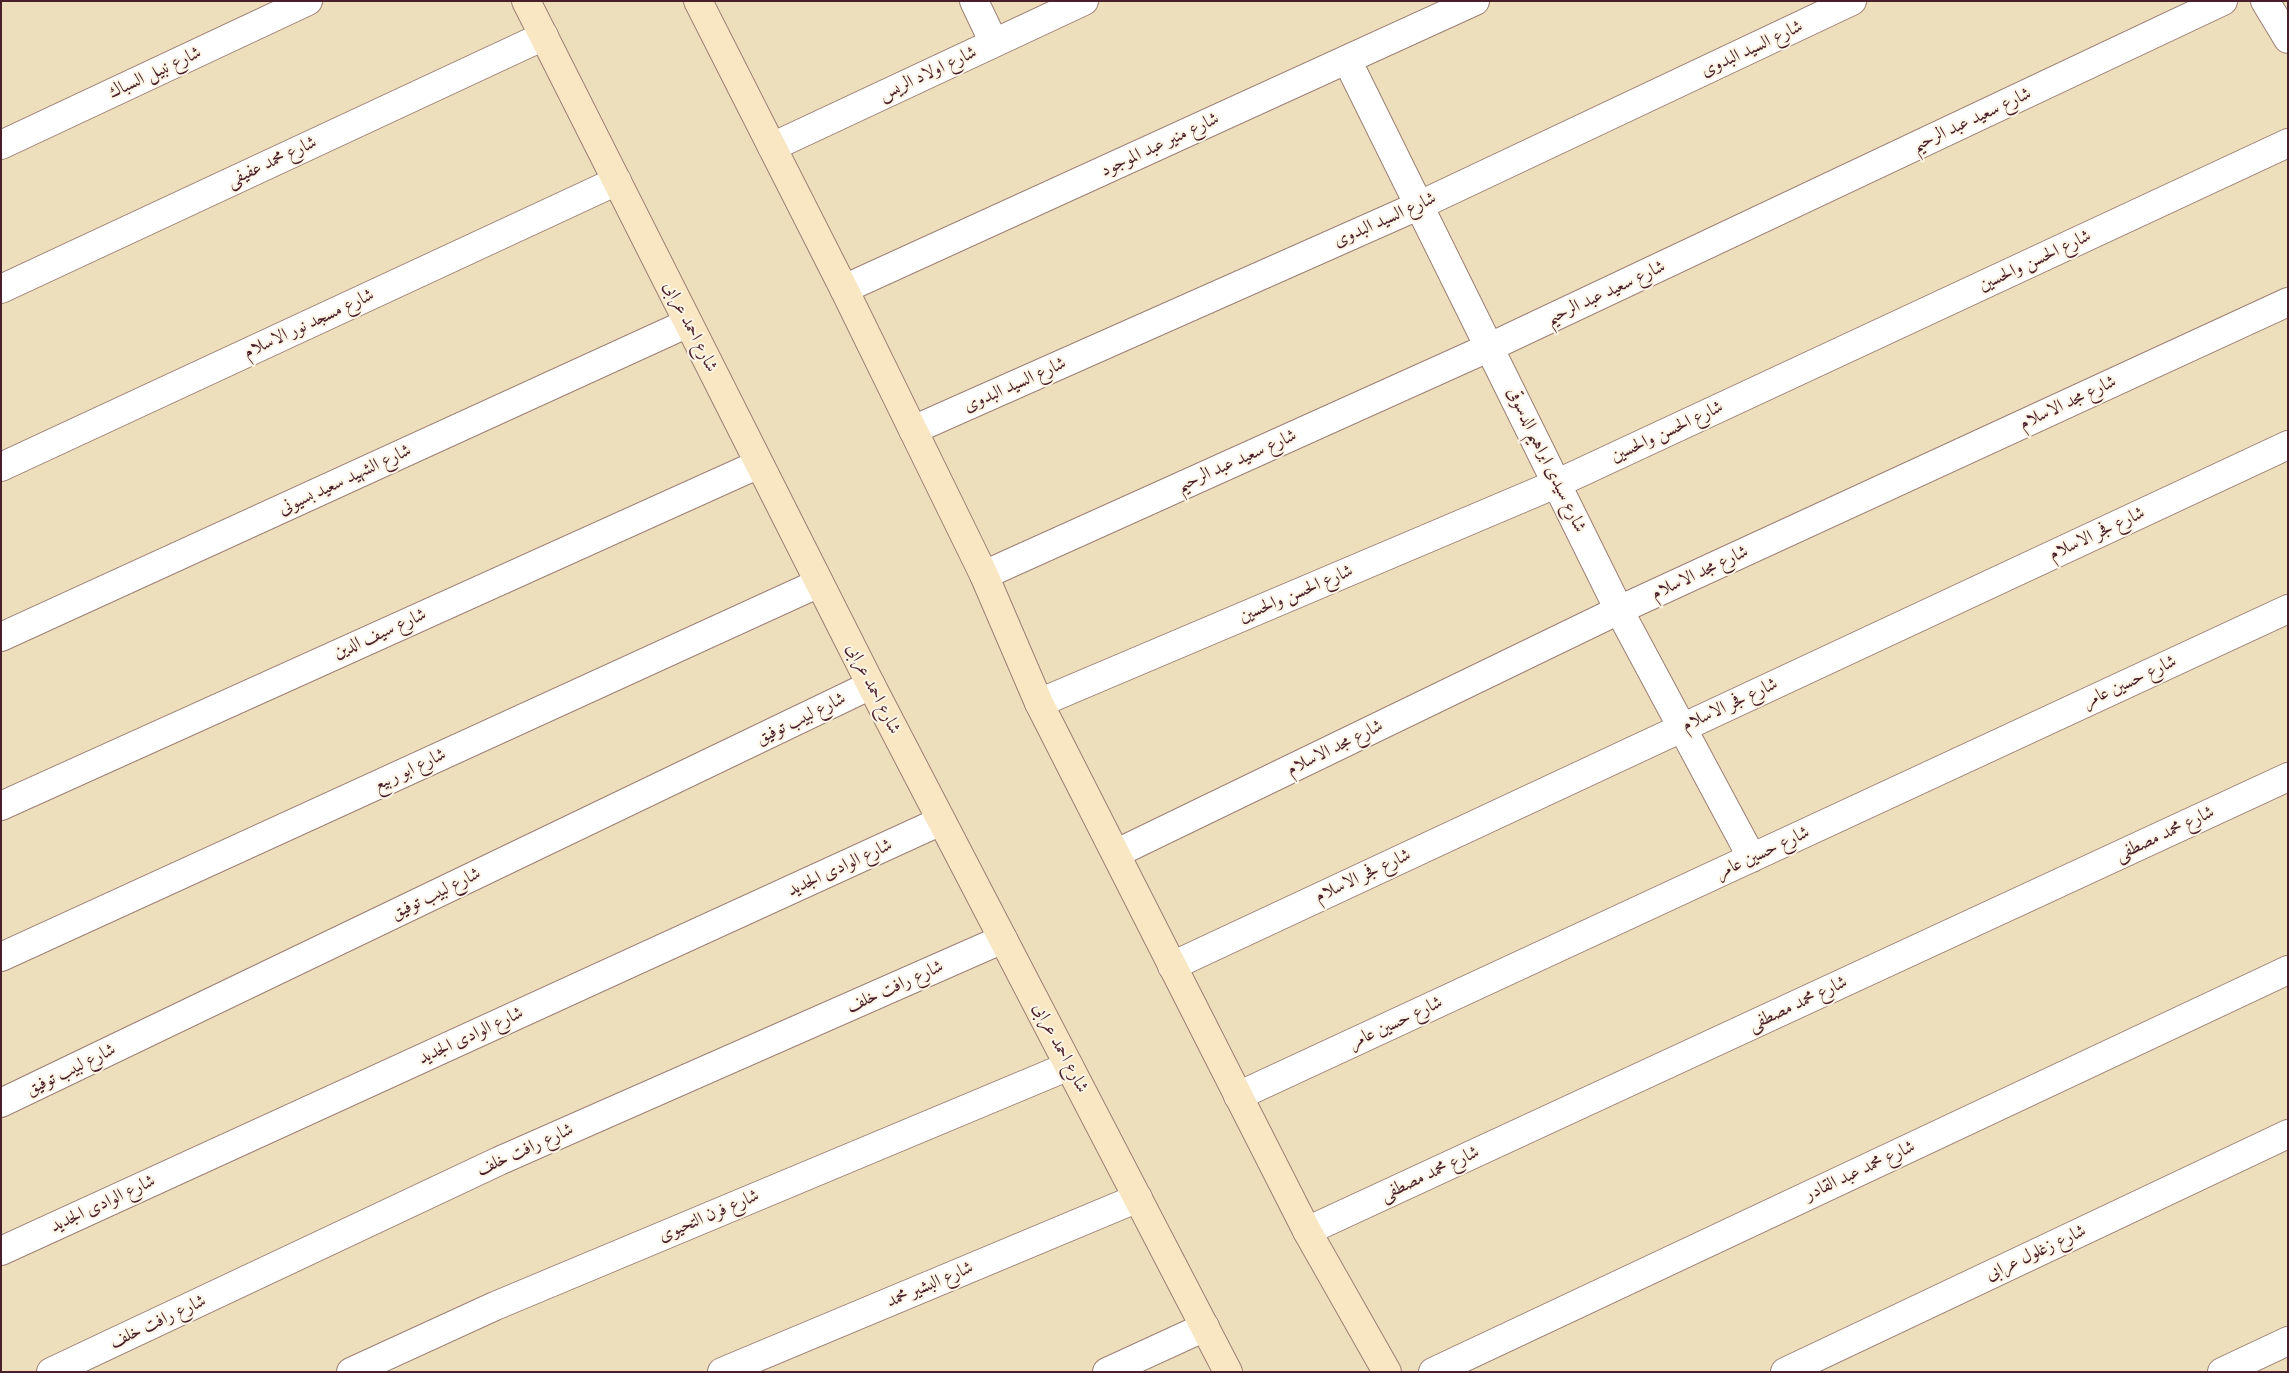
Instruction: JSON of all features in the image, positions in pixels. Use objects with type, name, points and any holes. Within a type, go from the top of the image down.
[{"type":"street","name":"شارع نبيل السباك","points":[[1,145],[308,1]]},
{"type":"street","name":"شارع احمد عرابى","points":[[526,1],[871,685],[1228,1372]]},
{"type":"street","points":[[974,1],[994,43]]},
{"type":"street","name":"شارع اولاد الريس","points":[[772,147],[1084,1]]},
{"type":"street","name":"شارع منير عبد الموجود","points":[[844,289],[1475,1]]},
{"type":"street","name":"شارع السيد البدوى","points":[[913,430],[1420,205],[1852,1]]},
{"type":"street","name":"شارع سعيد عبد الرحيم","points":[[984,575],[1490,348],[2223,1]]},
{"type":"street","points":[[2265,1],[2288,39]]},
{"type":"street","points":[[706,4],[772,147],[984,575],[1039,703],[1117,853],[1172,966],[1307,1231],[1388,1372]]},
{"type":"street","name":"شارع محمد عفيفى","points":[[1,288],[544,36]]},
{"type":"street","name":"شارع سيدى ابراهيم الدسوقى","points":[[1347,60],[1558,483],[1619,610],[1752,858]]},
{"type":"street","name":"شارع الحسن والحسين","points":[[1039,703],[1558,483],[2288,143]]},
{"type":"street","name":"شارع مسجد نور الاسلام","points":[[1,467],[617,181]]},
{"type":"street","name":"شارع مجد الاسلام","points":[[1117,853],[1619,610],[2288,302]]},
{"type":"street","name":"شارع الشهيد سعيد بسيونى","points":[[1,637],[688,323]]},
{"type":"street","name":"شارع فجر الاسلام","points":[[1172,966],[2288,445]]},
{"type":"street","name":"شارع سيف الدين","points":[[1,806],[759,464]]},
{"type":"street","name":"شارع ابو ربيع","points":[[1,957],[819,583]]},
{"type":"street","name":"شارع حسين عامر","points":[[1238,1096],[2288,609]]},
{"type":"street","name":"شارع لبيب توفيق","points":[[1,1104],[871,685]]},
{"type":"street","name":"شارع محمد مصطفى","points":[[1307,1231],[2288,777]]},
{"type":"street","name":"شارع الوادى الجديد","points":[[1,1251],[941,821]]},
{"type":"street","name":"شارع رافت خلف","points":[[51,1372],[499,1161],[1003,939]]},
{"type":"street","name":"شارع محمد عبد القادر","points":[[1433,1372],[2288,970]]},
{"type":"street","name":"شارع فرن التحيوى","points":[[351,1372],[495,1306],[1069,1066]]},
{"type":"street","name":"شارع زغلول عرابى","points":[[1785,1372],[2288,1134]]},
{"type":"street","name":"شارع البشير محمد","points":[[722,1372],[1138,1198]]},
{"type":"street","points":[[1107,1372],[1205,1327]]},
{"type":"street","points":[[2222,1372],[2288,1341]]}]
